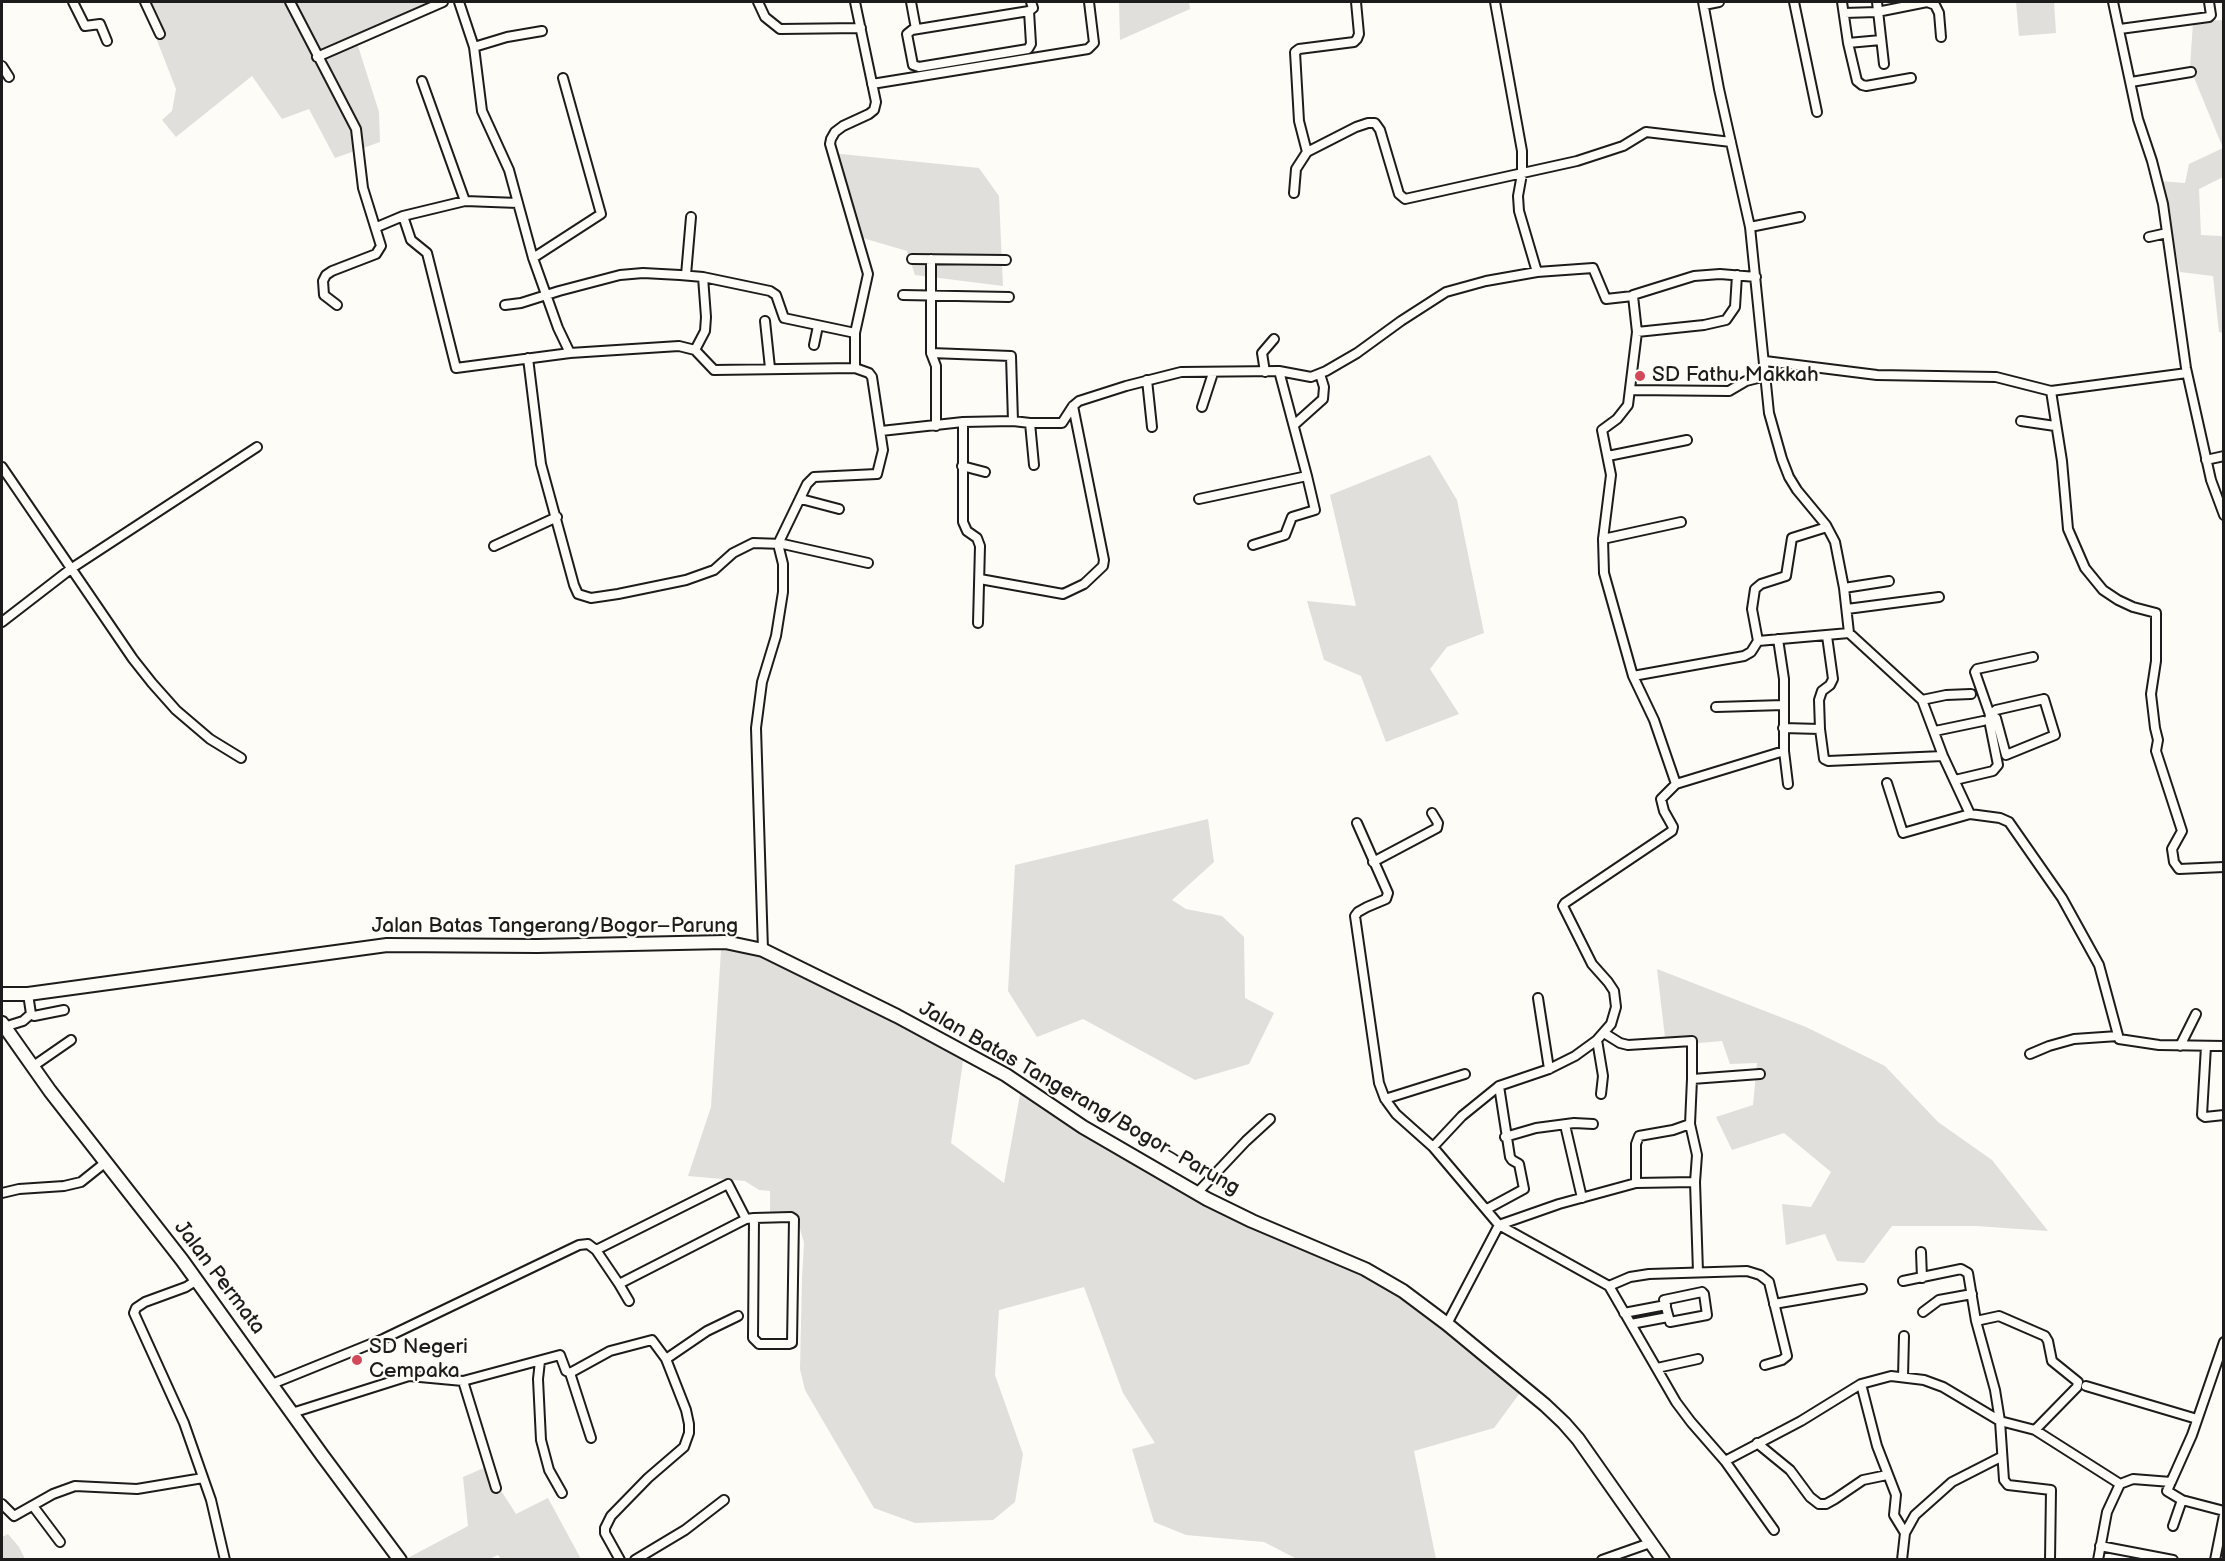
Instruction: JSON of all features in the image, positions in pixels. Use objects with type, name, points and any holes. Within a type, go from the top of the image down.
[{"type":"main road","name":"Jalan Batas Tangerang/Bogor–Parung","points":[[2,994],[28,994],[387,945],[537,946],[725,942],[749,945],[897,1016],[1006,1075],[1083,1127],[1197,1193],[1252,1221],[1365,1269],[1403,1291],[1447,1323],[1564,1423],[1578,1439],[1663,1560]]},
{"type":"main road","name":"Jalan Permata","points":[[3,1025],[32,1067],[197,1280],[400,1560]]},
{"type":"street","points":[[73,2],[84,26],[100,24],[107,41]]},
{"type":"street","points":[[144,2],[160,34]]},
{"type":"street","points":[[290,2],[356,129],[363,188],[381,246],[376,254],[326,275],[323,281],[324,296],[337,305]]},
{"type":"street","points":[[317,57],[443,2]]},
{"type":"street","points":[[459,2],[474,47],[482,111],[506,160],[533,258],[560,335],[570,353]]},
{"type":"street","points":[[758,2],[765,17],[780,29],[861,28]]},
{"type":"street","points":[[855,2],[876,102],[874,110],[843,126],[831,139],[868,274],[855,333],[855,368]]},
{"type":"street","points":[[911,2],[916,29]]},
{"type":"street","points":[[1029,11],[916,29],[907,34],[913,65],[919,67],[1028,49],[1031,44],[1029,11],[1032,8],[1031,2]]},
{"type":"street","points":[[872,84],[1088,49],[1094,44],[1089,2]]},
{"type":"street","points":[[1306,152],[1299,121],[1295,52],[1299,49],[1354,42],[1359,34],[1356,2]]},
{"type":"street","points":[[1495,2],[1522,151],[1519,211],[1537,272]]},
{"type":"street","points":[[1719,2],[1704,3],[1719,89],[1750,227],[1769,413],[1785,468],[1797,490],[1827,527],[1835,542],[1844,588],[1849,633],[1922,700],[1943,756],[1970,814]]},
{"type":"street","points":[[1794,2],[1817,112]]},
{"type":"street","points":[[1842,2],[1857,81],[1862,85],[1911,78]]},
{"type":"street","points":[[1877,2],[1884,64]]},
{"type":"street","points":[[1844,13],[1877,12],[1927,2],[1935,5],[1939,13],[1941,37]]},
{"type":"street","points":[[2113,2],[2138,118],[2161,197],[2187,373],[2206,460],[2223,515]]},
{"type":"street","points":[[2120,30],[2209,17],[2211,15],[2209,2]]},
{"type":"street","points":[[474,47],[507,37],[542,31]]},
{"type":"street","points":[[1848,43],[1881,40]]},
{"type":"street","points":[[2,66],[9,77]]},
{"type":"street","points":[[2131,82],[2191,72]]},
{"type":"street","points":[[533,258],[601,214],[563,78]]},
{"type":"street","points":[[422,81],[465,201]]},
{"type":"street","points":[[1294,193],[1296,169],[1306,152],[1368,123],[1375,123],[1380,130],[1399,194],[1406,199],[1577,161],[1617,148],[1646,132],[1731,142]]},
{"type":"street","points":[[376,227],[403,216],[465,201],[518,203]]},
{"type":"street","points":[[403,216],[411,240],[427,253],[456,369],[570,353],[679,346],[694,350],[714,370],[855,368],[869,373],[872,377],[883,450],[877,474],[814,477],[807,484],[778,544],[783,564],[783,592],[776,636],[762,682],[756,728],[763,950]]},
{"type":"street","points":[[686,275],[691,217]]},
{"type":"street","points":[[1750,227],[1800,217]]},
{"type":"street","points":[[2149,237],[2167,233]]},
{"type":"street","points":[[912,259],[1006,261]]},
{"type":"street","points":[[931,259],[931,353],[936,366],[936,426]]},
{"type":"street","points":[[881,431],[963,422],[1062,423],[1073,406],[1086,398],[1147,380],[1189,371],[1213,373],[1279,371],[1305,377],[1320,374],[1357,353],[1446,292],[1486,281],[1537,272],[1593,268],[1606,299],[1633,295],[1694,276],[1720,273],[1756,277]]},
{"type":"street","points":[[505,305],[521,303],[620,275],[643,273],[686,275],[773,292],[783,317],[855,333]]},
{"type":"street","points":[[1637,332],[1704,326],[1726,320],[1735,307],[1737,275]]},
{"type":"street","points":[[694,350],[705,331],[703,277]]},
{"type":"street","points":[[903,295],[1009,297]]},
{"type":"street","points":[[1633,295],[1637,332],[1631,390],[1624,412],[1602,430],[1611,475],[1603,539],[1605,580],[1633,676],[1654,720],[1676,784]]},
{"type":"street","points":[[765,321],[770,368]]},
{"type":"street","points":[[814,345],[818,326]]},
{"type":"street","points":[[1265,372],[1262,353],[1274,339]]},
{"type":"street","points":[[931,353],[1011,356],[1012,421]]},
{"type":"street","points":[[528,358],[541,464],[578,594],[589,597],[618,594],[686,580],[714,570],[744,546],[764,542],[868,563]]},
{"type":"street","points":[[1765,361],[1877,375],[1996,377],[2051,391],[2187,373]]},
{"type":"street","points":[[1253,545],[1285,535],[1292,517],[1316,510],[1279,371]]},
{"type":"street","points":[[1202,407],[1213,373]]},
{"type":"street","points":[[1294,425],[1323,399],[1324,387],[1320,374]]},
{"type":"street","points":[[1631,390],[1729,391],[1746,381],[1766,376]]},
{"type":"street","points":[[1147,380],[1152,428]]},
{"type":"street","points":[[2051,391],[2062,461],[2068,529],[2085,568],[2103,590],[2118,600],[2156,613],[2156,660],[2151,694],[2158,740],[2156,751],[2182,831],[2172,849],[2174,862],[2179,869],[2223,867]]},
{"type":"street","points":[[980,579],[1063,594],[1083,584],[1103,566],[1104,560],[1073,406]]},
{"type":"street","points":[[2021,421],[2055,426]]},
{"type":"street","points":[[963,422],[963,522],[965,528],[980,542],[978,623]]},
{"type":"street","points":[[1030,423],[1034,465]]},
{"type":"street","points":[[1608,456],[1687,440]]},
{"type":"street","points":[[2,622],[72,568],[257,447]]},
{"type":"street","points":[[2206,460],[2223,456]]},
{"type":"street","points":[[962,466],[985,472]]},
{"type":"street","points":[[2,467],[133,659],[164,697],[210,739],[241,758]]},
{"type":"street","points":[[1199,499],[1308,476]]},
{"type":"street","points":[[801,499],[839,509]]},
{"type":"street","points":[[494,546],[557,518]]},
{"type":"street","points":[[1603,539],[1681,522]]},
{"type":"street","points":[[1633,676],[1744,656],[1751,652],[1758,641],[1752,609],[1755,590],[1761,584],[1786,576],[1793,537],[1827,527]]},
{"type":"street","points":[[1844,588],[1889,581]]},
{"type":"street","points":[[1847,609],[1939,597]]},
{"type":"street","points":[[1758,641],[1849,633]]},
{"type":"street","points":[[1827,636],[1833,679],[1822,691],[1819,700],[1823,756],[1828,761],[1943,756]]},
{"type":"street","points":[[1778,639],[1784,679],[1783,728],[1788,784]]},
{"type":"street","points":[[1955,780],[1993,771],[1998,765],[1990,715],[1975,672],[1977,669],[2033,657]]},
{"type":"street","points":[[1922,700],[1946,695],[1971,694]]},
{"type":"street","points":[[2044,699],[2055,735],[2006,755],[1996,718],[1990,715],[1995,710],[2044,699]]},
{"type":"street","points":[[1716,707],[1784,705]]},
{"type":"street","points":[[1935,731],[1983,721]]},
{"type":"street","points":[[1783,728],[1820,729]]},
{"type":"street","points":[[1433,1147],[1462,1116],[1499,1086],[1575,1056],[1597,1040],[1614,1018],[1615,996],[1612,986],[1592,964],[1563,906],[1565,903],[1672,831],[1673,827],[1661,800],[1676,784],[1784,751]]},
{"type":"street","points":[[1887,783],[1904,833],[1970,814],[2000,818],[2009,822],[2062,898],[2099,965],[2120,1040],[2180,1046],[2223,1046]]},
{"type":"street","points":[[1373,862],[1437,828],[1438,823],[1432,813]]},
{"type":"street","points":[[1357,823],[1388,897],[1358,912],[1355,916],[1379,1083],[1385,1099],[1396,1114],[1433,1147],[1499,1225],[1609,1286],[1676,1402],[1690,1422],[1725,1461],[1774,1530]]},
{"type":"street","points":[[28,994],[31,1014]]},
{"type":"street","points":[[1538,998],[1549,1068]]},
{"type":"street","points":[[31,1014],[34,1016],[64,1010]]},
{"type":"street","points":[[3,1025],[23,1021],[31,1014]]},
{"type":"street","points":[[2180,1046],[2196,1014]]},
{"type":"street","points":[[1604,1033],[1628,1045],[1692,1041],[1690,1124],[1697,1155],[1695,1182],[1698,1272]]},
{"type":"street","points":[[2030,1054],[2074,1039],[2118,1036]]},
{"type":"street","points":[[32,1067],[71,1040]]},
{"type":"street","points":[[1597,1040],[1603,1076],[1601,1094]]},
{"type":"street","points":[[2206,1046],[2202,1115],[2205,1117],[2223,1115]]},
{"type":"street","points":[[1385,1099],[1465,1074]]},
{"type":"street","points":[[1692,1079],[1760,1074]]},
{"type":"street","points":[[1487,1209],[1524,1189],[1520,1165],[1510,1159],[1499,1086]]},
{"type":"street","points":[[1197,1193],[1270,1119]]},
{"type":"street","points":[[1506,1137],[1536,1128],[1593,1124]]},
{"type":"street","points":[[1636,1183],[1636,1144],[1639,1136],[1673,1130],[1690,1124]]},
{"type":"street","points":[[1565,1125],[1582,1198]]},
{"type":"street","points":[[2,1193],[81,1182],[106,1161]]},
{"type":"street","points":[[1447,1323],[1499,1225],[1529,1213],[1636,1183],[1695,1182]]},
{"type":"street","points":[[596,1250],[727,1184],[750,1218],[753,1338],[759,1344],[789,1344],[792,1343],[794,1220],[791,1217],[750,1218],[619,1284]]},
{"type":"street","points":[[272,1384],[382,1339],[579,1245],[588,1244],[596,1250],[629,1301]]},
{"type":"street","points":[[1921,1252],[1922,1278]]},
{"type":"street","points":[[1904,1281],[1961,1269],[1968,1273],[1976,1321],[1995,1390],[2000,1421],[2001,1457],[2006,1484],[2051,1490],[2050,1560]]},
{"type":"street","points":[[1609,1286],[1630,1276],[1747,1271],[1760,1275],[1769,1282],[1787,1358],[1765,1365]]},
{"type":"street","points":[[197,1280],[186,1287],[145,1302],[136,1308],[134,1313],[184,1423],[220,1531],[225,1560]]},
{"type":"street","points":[[1774,1304],[1862,1289]]},
{"type":"street","points":[[1702,1292],[1707,1315],[1671,1322],[1666,1305],[1665,1300],[1702,1292]]},
{"type":"street","points":[[1923,1312],[1939,1300],[1972,1294]]},
{"type":"street","points":[[1624,1313],[1666,1305]]},
{"type":"street","points":[[666,1359],[707,1331],[738,1316]]},
{"type":"street","points":[[1976,1321],[1999,1316],[2045,1336],[2052,1361],[2078,1382],[2077,1387],[2035,1430]]},
{"type":"street","points":[[1631,1324],[1668,1317]]},
{"type":"street","points":[[1903,1377],[1904,1335]]},
{"type":"street","points":[[570,1373],[610,1351],[652,1340],[666,1359],[689,1424],[688,1441],[684,1447],[648,1478],[611,1516],[605,1533],[620,1560]]},
{"type":"street","points":[[2215,1560],[2223,1513],[2182,1500],[2167,1491],[2197,1419],[2223,1342]]},
{"type":"street","points":[[292,1413],[404,1377],[414,1375],[462,1381],[560,1355],[566,1371],[570,1373],[591,1438]]},
{"type":"street","points":[[1657,1368],[1698,1359]]},
{"type":"street","points":[[540,1361],[538,1379],[541,1440],[549,1470],[562,1493]]},
{"type":"street","points":[[1725,1461],[1861,1384],[1879,1378],[1903,1377],[1924,1380],[1943,1387],[2000,1421],[2035,1430],[2120,1484]]},
{"type":"street","points":[[462,1381],[496,1488]]},
{"type":"street","points":[[1861,1384],[1876,1446],[1896,1496],[1894,1515],[1905,1533]]},
{"type":"street","points":[[2085,1386],[2197,1419]]},
{"type":"street","points":[[1757,1443],[1790,1470],[1810,1497],[1820,1504],[1826,1504],[1835,1499],[1855,1484],[1887,1475]]},
{"type":"street","points":[[1902,1560],[1905,1533],[1915,1515],[1939,1491],[1952,1482],[2001,1457]]},
{"type":"street","points":[[2,1504],[14,1516],[53,1494],[75,1486],[137,1489],[203,1478]]},
{"type":"street","points":[[2098,1560],[2107,1512],[2120,1484],[2133,1479],[2170,1482]]},
{"type":"street","points":[[635,1560],[685,1530],[724,1500]]},
{"type":"street","points":[[2173,1526],[2182,1500]]},
{"type":"street","points":[[33,1506],[60,1542]]},
{"type":"street","points":[[1602,1560],[1650,1543]]},
{"type":"street","points":[[2100,1546],[2173,1560]]},
{"type":"shaded area","points":[[142,2],[436,2],[357,43],[379,112],[380,142],[335,158],[309,109],[282,119],[252,76],[176,137],[162,120],[172,111],[176,89]]},
{"type":"shaded area","points":[[1119,2],[1189,2],[1190,9],[1120,40]]},
{"type":"shaded area","points":[[2016,2],[2054,2],[2056,33],[2019,36]]},
{"type":"shaded area","points":[[2223,20],[2223,148],[2190,68],[2193,22]]},
{"type":"shaded area","points":[[2223,148],[2223,177],[2199,189],[2201,235],[2223,238],[2223,333],[2219,332],[2213,276],[2180,272],[2159,181],[2185,183],[2189,164]]},
{"type":"shaded area","points":[[831,153],[979,168],[999,196],[1003,286],[915,275],[907,251],[849,234],[844,195]]},
{"type":"shaded area","points":[[1430,455],[1457,500],[1484,633],[1447,647],[1430,669],[1459,714],[1386,742],[1361,676],[1324,660],[1307,601],[1356,606],[1330,495]]},
{"type":"shaded area","points":[[1208,819],[1214,862],[1172,900],[1186,909],[1222,916],[1244,937],[1245,998],[1274,1013],[1249,1064],[1195,1080],[1083,1019],[1037,1037],[1008,991],[1015,865]]},
{"type":"shaded area","points":[[722,935],[761,944],[965,1048],[951,1143],[1004,1183],[1021,1089],[1243,1218],[1405,1290],[1525,1386],[1494,1428],[1414,1451],[1436,1559],[1297,1559],[1264,1542],[1186,1535],[1154,1522],[1132,1449],[1155,1443],[1123,1393],[1084,1287],[999,1310],[995,1375],[1023,1454],[1015,1502],[993,1520],[915,1523],[874,1508],[805,1390],[800,1369],[804,1243],[797,1218],[770,1217],[770,1191],[759,1190],[745,1181],[688,1176],[711,1107]]},
{"type":"shaded area","points":[[1657,969],[1806,1027],[1885,1066],[1938,1122],[1992,1160],[2048,1231],[1976,1226],[1892,1226],[1864,1263],[1837,1261],[1825,1234],[1786,1245],[1782,1204],[1811,1207],[1831,1172],[1784,1133],[1732,1150],[1716,1117],[1753,1105],[1757,1063],[1730,1064],[1722,1041],[1666,1046]]},
{"type":"shaded area","points":[[486,1467],[516,1514],[548,1498],[581,1559],[501,1559],[498,1555],[487,1560],[404,1560],[468,1526],[463,1477]]},
{"type":"shaded area","points":[[8,1534],[25,1559],[2,1559],[2,1537]]},
{"type":"place","name":"SD Fathu Makkah","points":[[1640,376]]},
{"type":"place","name":"SD Negeri Cempaka","points":[[357,1360]]}]
